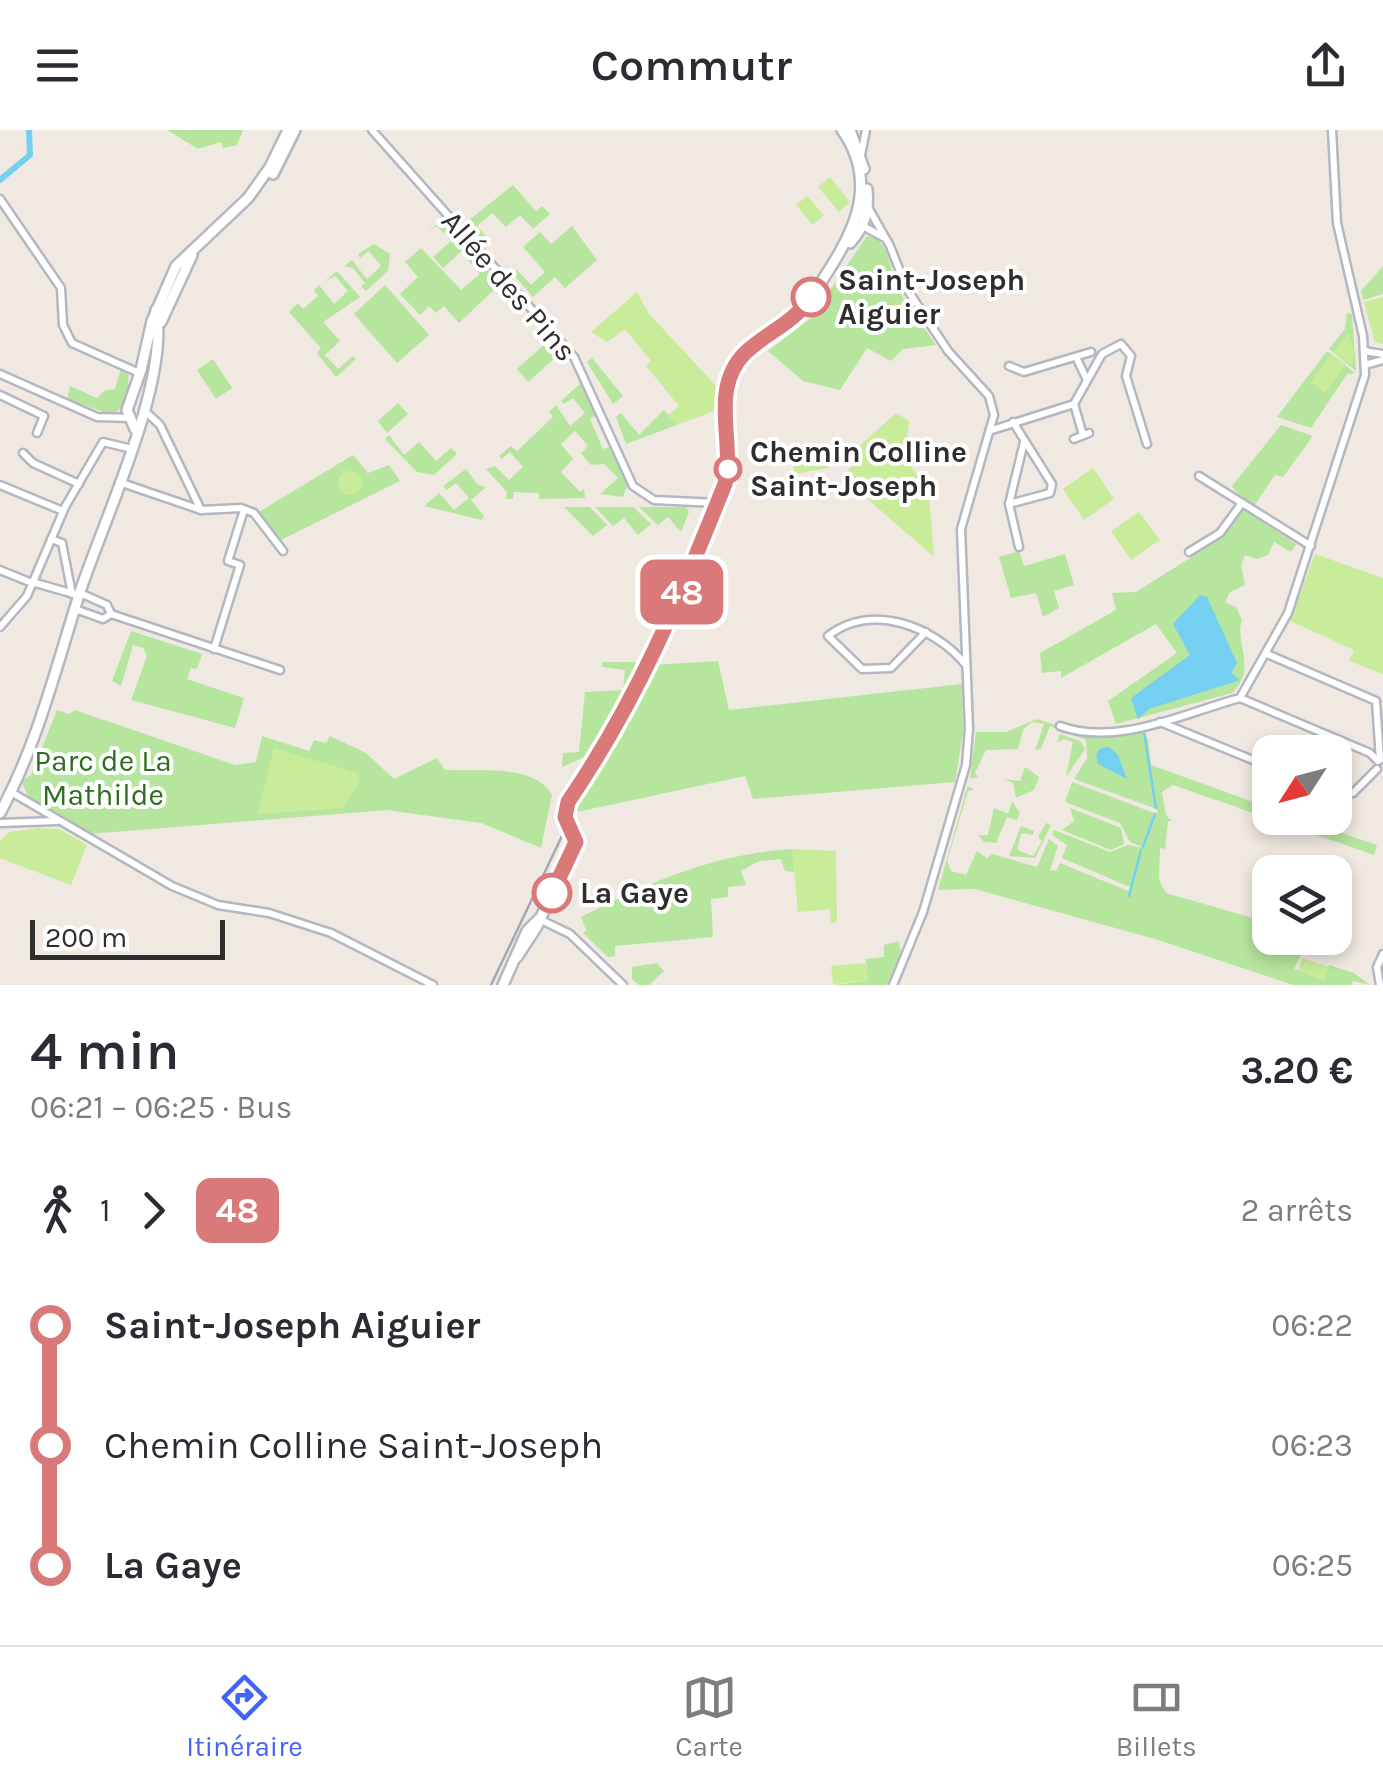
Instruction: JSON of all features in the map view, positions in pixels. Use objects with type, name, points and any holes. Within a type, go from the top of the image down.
[{"type":"street","points":[[0,813],[38,729],[77,594],[132,449],[136,432],[133,415],[156,310],[185,254],[248,198],[291,130]]},
{"type":"street","name":"Allée des Pins","points":[[372,130],[574,358],[633,486],[654,500],[717,503]]},
{"type":"street","points":[[1240,698],[1288,613],[1351,427],[1365,365],[1337,222],[1332,130]]},
{"type":"street","points":[[854,135],[861,184],[860,222]]},
{"type":"street","points":[[854,135],[861,154],[869,209],[890,246],[906,289],[948,350],[989,396],[992,430],[961,529],[966,765],[924,912],[894,985]]},
{"type":"street","points":[[0,200],[61,288],[64,326],[72,343],[143,372]]},
{"type":"street","points":[[503,985],[530,924],[538,919],[576,842],[565,817],[568,802],[623,720],[664,636],[717,503],[728,470],[724,401],[733,370],[748,350],[801,312],[869,209]]},
{"type":"street","points":[[0,220],[10,213]]},
{"type":"street","points":[[860,222],[878,232],[890,246]]},
{"type":"street","points":[[133,415],[173,279]]},
{"type":"street","points":[[156,310],[158,330]]},
{"type":"street","points":[[1082,436],[1074,404],[1107,349],[1120,344],[1131,356],[1126,376],[1147,444]]},
{"type":"street","points":[[1364,351],[1383,357]]},
{"type":"street","points":[[1009,366],[1024,372],[1092,352]]},
{"type":"street","points":[[1076,357],[1087,380]]},
{"type":"street","points":[[1365,365],[1383,357]]},
{"type":"street","points":[[0,374],[97,417],[133,415],[156,420],[201,510]]},
{"type":"street","points":[[0,395],[44,416],[36,433]]},
{"type":"street","points":[[992,430],[1074,404]]},
{"type":"street","points":[[1009,504],[1050,493],[1052,484],[1013,422]]},
{"type":"street","points":[[0,627],[23,602],[64,511],[101,445],[109,440],[132,449]]},
{"type":"street","points":[[1019,547],[1009,504],[1024,442]]},
{"type":"street","points":[[23,453],[33,463],[79,484]]},
{"type":"street","points":[[1199,476],[1311,546]]},
{"type":"street","points":[[120,482],[201,510],[254,513],[284,550]]},
{"type":"street","points":[[0,484],[64,511]]},
{"type":"street","points":[[1189,552],[1220,533],[1242,503]]},
{"type":"street","points":[[214,649],[240,565],[228,561],[244,510]]},
{"type":"street","points":[[51,538],[62,544],[77,594]]},
{"type":"street","points":[[0,570],[107,605],[112,614],[280,670]]},
{"type":"street","points":[[75,609],[103,618],[112,614]]},
{"type":"street","points":[[926,632],[891,668],[862,670],[828,636],[840,626],[877,619],[926,632],[966,666]]},
{"type":"street","points":[[1267,654],[1376,701],[1380,764],[1352,792]]},
{"type":"street","points":[[1060,726],[1092,736],[1240,698],[1370,753],[1380,764]]},
{"type":"street","points":[[1158,720],[1252,759]]},
{"type":"street","points":[[10,791],[172,886],[218,905],[269,913],[332,933],[384,956],[433,985]]},
{"type":"street","points":[[0,823],[58,821]]},
{"type":"street","points":[[538,919],[570,934],[623,985]]},
{"type":"street","points":[[1380,985],[1378,967],[1383,954]]},
{"type":"green space","points":[[167,130],[243,130],[237,145],[223,148],[221,142],[198,149]]},
{"type":"green space","points":[[830,177],[850,202],[839,212],[818,187]]},
{"type":"green space","points":[[513,185],[536,211],[542,206],[550,214],[533,229],[520,215],[506,227],[492,213],[477,226],[490,241],[486,244],[468,224],[463,225]]},
{"type":"green space","points":[[807,196],[824,215],[812,225],[796,205]]},
{"type":"green space","points":[[443,219],[467,246],[443,268],[433,257],[451,241],[437,226],[428,232]]},
{"type":"green space","points":[[572,226],[597,260],[565,288],[555,277],[533,297],[513,274],[517,270],[531,285],[545,272],[523,247],[540,232],[551,244]]},
{"type":"green space","points":[[867,236],[878,239],[886,251],[900,293],[936,345],[903,349],[891,361],[867,348],[840,390],[803,381],[768,351],[811,318]]},
{"type":"green space","points":[[374,244],[390,254],[388,271],[366,291],[361,286],[365,283],[353,268],[344,266],[352,260],[367,279],[381,266],[369,251],[360,258],[358,254]]},
{"type":"green space","points":[[421,248],[461,290],[480,274],[467,259],[473,253],[500,284],[459,323],[444,306],[436,313],[429,306],[420,315],[400,294],[418,277],[405,262]]},
{"type":"green space","points":[[1383,266],[1383,294],[1363,300],[1361,291]]},
{"type":"green space","points":[[337,271],[360,297],[323,322],[340,341],[325,355],[338,369],[353,356],[356,359],[336,377],[317,353],[321,348],[289,312],[298,303],[303,309],[318,296],[314,290],[319,285],[334,304],[348,291],[335,276],[325,281]]},
{"type":"green space","points":[[385,285],[429,335],[397,363],[354,314]]},
{"type":"green space","points":[[637,292],[649,314],[720,390],[714,403],[717,410],[677,425],[668,415],[679,406],[646,366],[651,361],[625,329],[607,342],[591,332]]},
{"type":"green space","points":[[1383,297],[1383,344],[1375,342],[1364,302]]},
{"type":"green space","points":[[1347,313],[1352,314],[1356,371],[1329,349],[1345,329]]},
{"type":"green space","points":[[1349,333],[1354,352],[1352,367],[1333,352]]},
{"type":"green space","points":[[544,345],[556,357],[528,382],[517,369]]},
{"type":"green space","points":[[1327,351],[1355,373],[1347,374],[1311,428],[1277,417]]},
{"type":"green space","points":[[1331,354],[1346,364],[1325,393],[1311,382]]},
{"type":"green space","points":[[592,358],[623,396],[613,404],[587,362]]},
{"type":"green space","points":[[213,359],[232,388],[216,399],[197,370]]},
{"type":"green space","points":[[121,369],[128,372],[128,390],[113,415],[67,399],[70,386],[97,398],[105,390],[115,389]]},
{"type":"green space","points":[[582,382],[596,415],[590,419],[603,449],[610,447],[627,486],[623,497],[600,494],[618,478],[604,464],[591,465],[581,453],[588,446],[575,431],[561,444],[573,459],[561,472],[580,492],[584,489],[585,498],[539,499],[539,493],[514,492],[513,499],[506,499],[507,492],[486,469],[495,466],[509,480],[523,467],[510,452],[502,459],[499,456],[511,446],[517,451],[553,417],[549,412],[556,405],[570,426],[585,413],[573,398],[564,404],[561,401]]},
{"type":"green space","points":[[398,403],[408,414],[387,433],[378,421]]},
{"type":"green space","points":[[664,410],[677,425],[626,444],[616,417],[621,413],[639,435]]},
{"type":"green space","points":[[896,413],[909,421],[905,458],[929,493],[934,557],[871,502],[848,469],[859,462],[854,451]]},
{"type":"green space","points":[[1281,425],[1313,436],[1283,477],[1275,475],[1254,506],[1305,538],[1243,500],[1232,486]]},
{"type":"green space","points":[[389,435],[404,455],[419,442],[436,461],[451,448],[457,454],[434,475],[417,472],[385,439]]},
{"type":"green space","points":[[825,452],[828,468],[795,474],[792,458]]},
{"type":"green space","points":[[353,455],[368,473],[389,465],[400,481],[279,541],[257,513]]},
{"type":"green space","points":[[1093,468],[1114,499],[1084,520],[1063,489]]},
{"type":"green space","points":[[466,469],[478,485],[486,487],[471,500],[484,516],[482,520],[424,506],[439,493],[454,510],[469,498],[456,483],[447,490],[443,486]]},
{"type":"green space","points":[[350,471],[362,483],[350,495],[338,483]]},
{"type":"green space","points":[[564,507],[590,507],[607,525],[593,536]]},
{"type":"green space","points":[[595,507],[633,507],[651,524],[638,535],[624,518],[613,526]]},
{"type":"green space","points":[[639,507],[686,507],[689,512],[681,532],[668,517],[658,525]]},
{"type":"green space","points":[[1244,509],[1296,544],[1291,552],[1274,542],[1268,555],[1257,559],[1245,555],[1241,565],[1245,585],[1230,592],[1225,602],[1236,607],[1242,620],[1243,674],[1232,693],[1116,724],[1108,701],[1177,653],[1156,624],[1061,678],[1061,671],[1042,673],[1040,653],[1116,610],[1112,593],[1136,592],[1222,538]]},
{"type":"green space","points":[[1139,512],[1160,540],[1131,560],[1111,531]]},
{"type":"green space","points":[[1019,551],[1024,566],[1065,554],[1074,585],[1054,591],[1059,608],[1043,617],[1036,593],[1011,598],[999,557]]},
{"type":"green space","points":[[1315,554],[1383,578],[1383,674],[1349,661],[1354,650],[1290,621]]},
{"type":"green space","points":[[131,631],[202,654],[197,669],[191,668],[187,679],[244,698],[235,728],[131,700],[147,656],[143,648],[133,645],[121,686],[112,681]]},
{"type":"green space","points":[[718,661],[729,710],[962,684],[963,733],[955,782],[753,799],[745,776],[572,813],[640,699],[652,665]]},
{"type":"green space","points":[[602,662],[642,662],[593,753],[562,767],[563,753],[579,752],[585,692],[623,690],[625,670],[602,667]]},
{"type":"green space","name":"Parc de La Mathilde","points":[[57,710],[69,714],[75,710],[235,765],[256,762],[262,736],[309,751],[314,740],[326,743],[330,736],[366,753],[394,779],[437,758],[445,770],[519,774],[544,785],[552,795],[541,848],[481,823],[386,810],[90,834],[28,796],[21,781],[31,775]]},
{"type":"green space","points":[[1037,719],[1092,737],[1141,728],[1148,739],[1151,765],[1252,801],[1252,813],[1173,785],[1162,792],[1166,815],[1172,821],[1168,821],[1165,849],[1160,848],[1159,880],[1166,893],[1252,918],[1252,955],[1301,955],[1294,969],[1324,979],[1329,965],[1354,973],[1370,985],[1353,981],[1351,985],[1293,985],[1155,939],[975,889],[938,890],[969,786],[974,790],[968,791],[947,861],[951,871],[966,875],[977,851],[987,858],[992,854],[1037,867],[1049,839],[1058,846],[1050,870],[1056,871],[1060,863],[1128,891],[1130,887],[1062,858],[1067,845],[1052,835],[1054,830],[1110,852],[1128,845],[1144,848],[1130,842],[1120,823],[1065,802],[1072,782],[1157,814],[1157,809],[1074,779],[1087,758],[1086,740],[1050,726],[1041,749],[1035,750],[1044,724],[1032,722],[1023,730],[1018,749],[986,750],[975,773],[978,778],[970,778],[976,732],[1006,732]]},
{"type":"green space","points":[[1060,734],[1080,741],[1085,749],[1066,777],[1073,742],[1063,739],[1057,743]]},
{"type":"green space","points":[[274,748],[358,773],[360,781],[343,808],[257,814]]},
{"type":"green space","points":[[1025,767],[1039,777],[1034,790],[1016,798],[1013,783],[1004,779],[1020,781]]},
{"type":"green space","points":[[1012,801],[1020,813],[1017,820],[1007,817],[996,843],[984,842],[978,835],[988,835],[994,808],[1008,814]]},
{"type":"green space","points":[[1070,808],[1121,828],[1124,844],[1111,850],[1062,830],[1074,821]]},
{"type":"green space","points":[[1046,823],[1051,825],[1035,858],[1009,856],[1021,826],[1034,831],[1033,835],[1021,833],[1017,850],[1033,856]]},
{"type":"green space","points":[[59,829],[87,845],[71,885],[0,858],[0,841],[9,832]]},
{"type":"green space","points":[[1317,835],[1347,835],[1377,845],[1374,855]]},
{"type":"green space","points":[[792,849],[794,872],[785,871],[781,859],[759,861],[741,871],[746,885],[728,887],[728,897],[711,899],[713,937],[615,946],[615,956],[608,957],[583,933],[586,930],[581,917],[658,881],[709,863]]},
{"type":"green space","points":[[792,849],[836,851],[837,922],[831,923],[830,909],[798,912]]},
{"type":"green space","points":[[899,941],[901,953],[887,985],[833,985],[867,981],[866,959],[884,957],[884,945]]},
{"type":"green space","points":[[1302,958],[1329,967],[1325,980],[1298,971]]},
{"type":"green space","points":[[657,963],[664,971],[649,985],[639,985],[632,979],[632,967]]},
{"type":"green space","points":[[867,963],[868,981],[833,984],[831,966]]},
{"type":"water","points":[[1200,595],[1207,597],[1237,663],[1231,673],[1240,680],[1149,709],[1138,719],[1131,698],[1190,655],[1173,624]]},
{"type":"water","points":[[1109,747],[1118,755],[1127,779],[1098,764],[1096,754]]},
{"type":"waterway","points":[[0,180],[30,155],[29,130]]},
{"type":"waterway","points":[[1144,732],[1156,808]]},
{"type":"waterway","points":[[1143,847],[1155,814]]},
{"type":"waterway","points":[[1129,896],[1141,850]]},
{"type":"tram line","points":[[491,985],[562,836]]},
{"type":"bus line","name":"48","points":[[552,893],[576,842],[575,831],[564,812],[568,802],[623,720],[664,636],[725,484],[728,462],[724,401],[730,377],[748,350],[789,324],[811,297]]},
{"type":"place","name":"Saint-Joseph Aiguier","points":[[811,297]]},
{"type":"place","name":"Chemin Colline Saint-Joseph","points":[[728,469]]},
{"type":"place","name":"La Gaye","points":[[552,893]]}]
